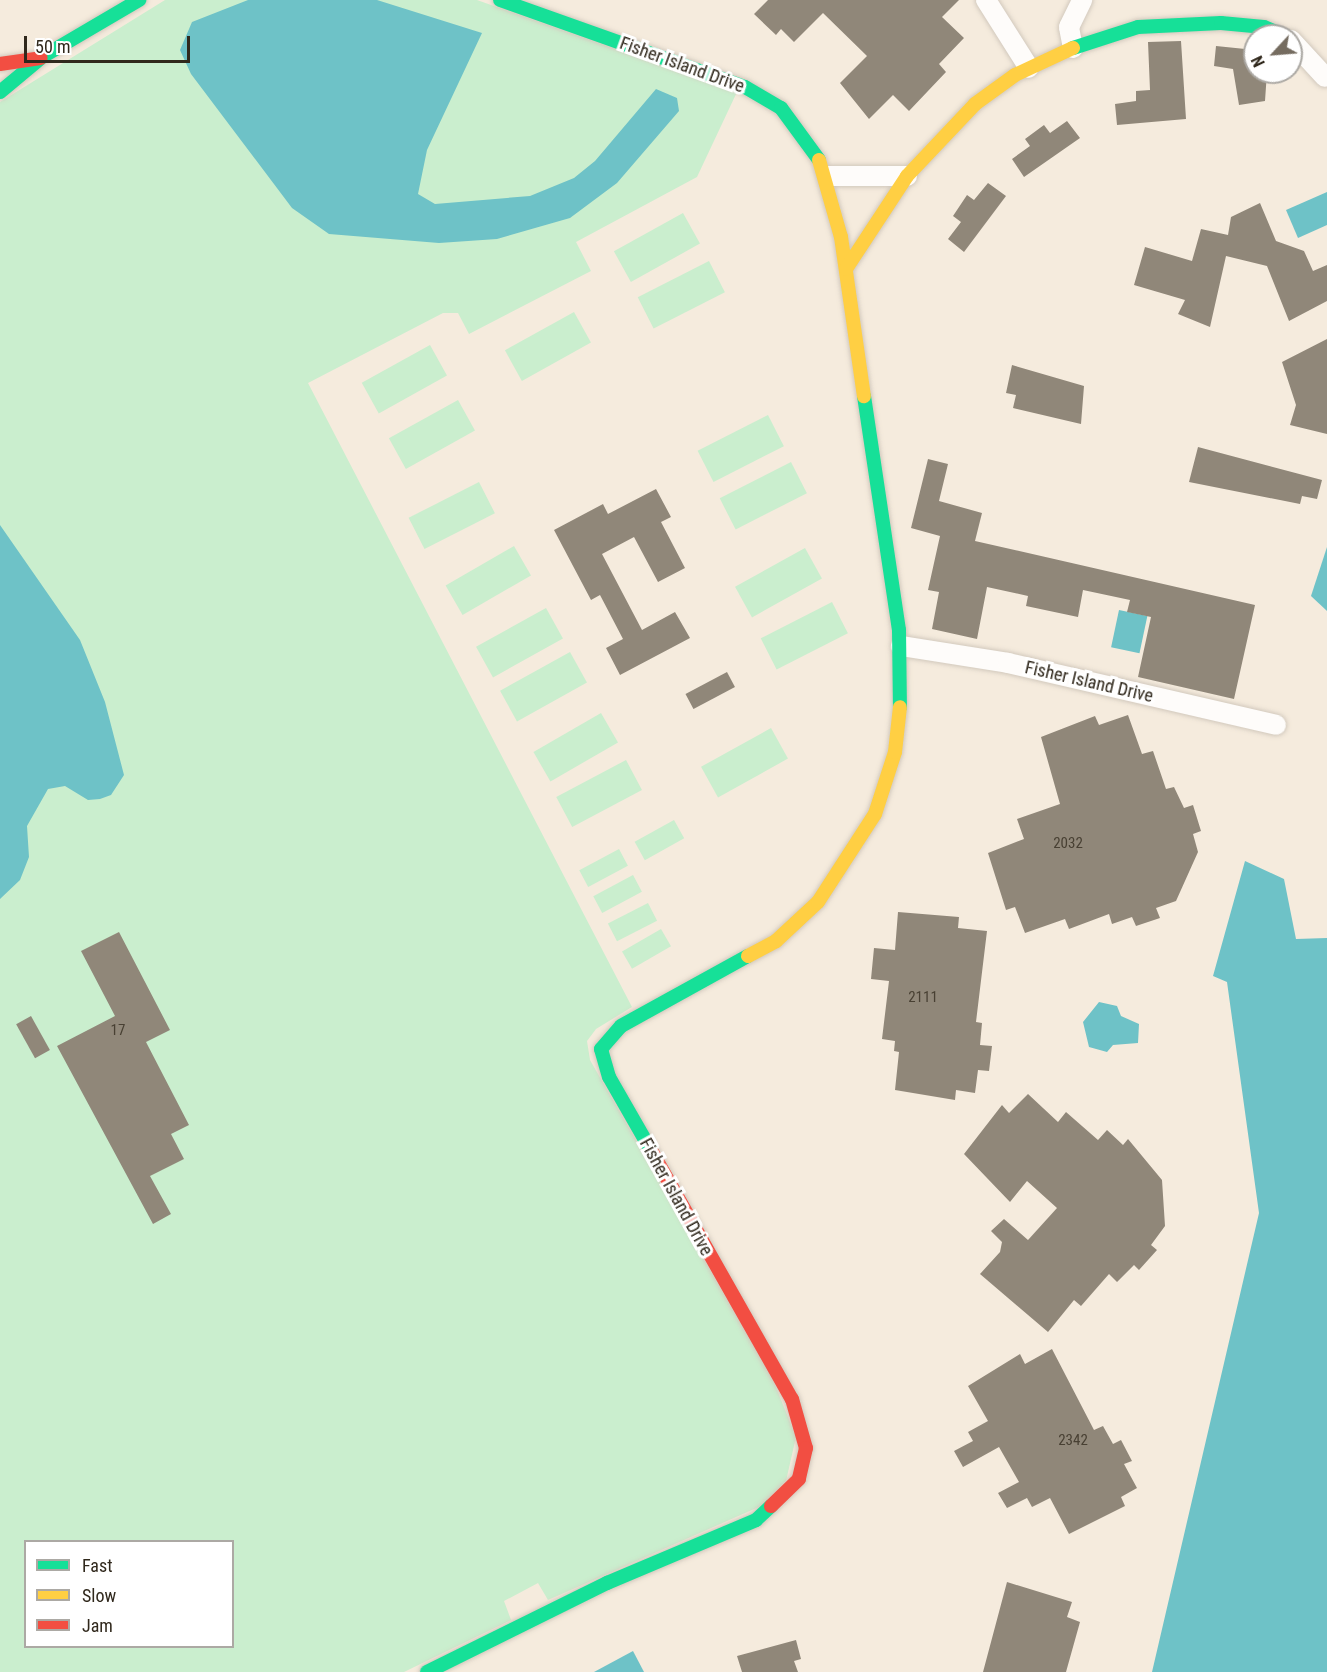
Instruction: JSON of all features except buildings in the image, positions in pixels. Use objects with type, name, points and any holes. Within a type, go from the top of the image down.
[{"type":"street","points":[[0,92],[42,57],[139,0]]},
{"type":"street","name":"Fisher Island Drive","points":[[427,1672],[456,1661],[607,1583],[756,1520],[786,1497],[804,1469],[805,1436],[792,1399],[609,1077],[602,1049],[621,1026],[776,941],[843,870],[875,814],[895,752],[901,646],[846,268],[828,176],[803,130],[764,97],[500,0]]},
{"type":"street","points":[[986,0],[1029,68]]},
{"type":"street","points":[[1073,48],[1069,27],[1083,0]]},
{"type":"street","points":[[846,268],[907,176],[975,104],[1029,68],[1073,48],[1155,25],[1243,25]]},
{"type":"street","points":[[1303,53],[1325,77]]},
{"type":"street","points":[[0,64],[42,57]]},
{"type":"street","points":[[828,176],[907,176]]},
{"type":"street","name":"Fisher Island Drive","points":[[901,646],[979,657],[1276,725]]},
{"type":"street","name":"Fisher Island Drive","points":[[441,1672],[456,1661]]},
{"type":"green space","points":[[165,0],[477,0],[737,92],[697,177],[576,242],[591,271],[469,334],[458,313],[443,313],[308,383],[632,1007],[596,1029],[587,1041],[590,1060],[773,1380],[796,1437],[786,1481],[761,1506],[548,1600],[538,1583],[504,1601],[511,1620],[404,1672],[0,1672],[0,102]]},
{"type":"green space","points":[[683,213],[700,244],[631,282],[614,251]]},
{"type":"green space","points":[[709,261],[725,292],[654,329],[638,297]]},
{"type":"green space","points":[[574,312],[591,343],[522,381],[505,350]]},
{"type":"green space","points":[[430,345],[447,376],[379,413],[362,383]]},
{"type":"green space","points":[[458,400],[475,431],[406,469],[389,438]]},
{"type":"green space","points":[[768,415],[784,446],[714,482],[698,451]]},
{"type":"green space","points":[[791,462],[807,493],[736,530],[720,498]]},
{"type":"green space","points":[[479,482],[495,513],[425,549],[409,518]]},
{"type":"green space","points":[[514,546],[531,575],[463,615],[446,586]]},
{"type":"green space","points":[[805,548],[822,579],[752,617],[735,587]]},
{"type":"green space","points":[[832,602],[848,633],[777,670],[761,638]]},
{"type":"green space","points":[[546,608],[563,639],[493,677],[476,647]]},
{"type":"green space","points":[[570,652],[587,683],[517,721],[500,691]]},
{"type":"green space","points":[[601,713],[618,742],[550,781],[533,752]]},
{"type":"green space","points":[[771,728],[788,759],[718,797],[701,767]]},
{"type":"green space","points":[[626,760],[642,790],[572,827],[556,797]]},
{"type":"green space","points":[[674,820],[684,838],[645,860],[635,842]]},
{"type":"green space","points":[[619,849],[628,866],[588,887],[579,870]]},
{"type":"green space","points":[[633,875],[642,892],[602,913],[593,896]]},
{"type":"green space","points":[[648,903],[657,921],[617,941],[608,923]]},
{"type":"green space","points":[[661,929],[671,946],[632,969],[622,952]]},
{"type":"water","points":[[248,0],[377,0],[482,33],[427,150],[418,194],[435,204],[530,196],[574,178],[595,161],[656,89],[677,98],[679,111],[617,183],[570,218],[497,239],[439,243],[329,234],[292,208],[191,74],[180,50],[192,22]]},
{"type":"water","points":[[1327,192],[1327,225],[1298,238],[1286,210]]},
{"type":"water","points":[[0,525],[80,640],[105,702],[124,775],[111,795],[100,799],[88,800],[65,786],[48,789],[27,826],[29,857],[20,880],[0,899]]},
{"type":"water","points":[[1327,547],[1327,611],[1311,596]]},
{"type":"water","points":[[1119,610],[1147,616],[1139,653],[1111,647]]},
{"type":"water","points":[[1245,861],[1284,879],[1296,939],[1327,938],[1327,1672],[1152,1672],[1259,1213],[1227,982],[1213,976]]},
{"type":"water","points":[[1099,1002],[1117,1006],[1121,1016],[1139,1024],[1138,1043],[1113,1045],[1107,1052],[1089,1047],[1083,1022]]},
{"type":"water","points":[[633,1651],[644,1672],[594,1672]]},
{"type":"traffic: fast","points":[[0,92],[42,57],[139,0]]},
{"type":"traffic: fast","points":[[500,0],[745,87],[781,108],[819,160]]},
{"type":"traffic: fast","points":[[1073,48],[1138,27],[1221,23],[1243,25]]},
{"type":"traffic: fast","points":[[864,396],[899,630],[900,707]]},
{"type":"traffic: fast","points":[[652,1152],[609,1077],[601,1049],[621,1026],[748,956]]},
{"type":"traffic: fast","points":[[427,1672],[607,1583],[756,1520],[771,1506]]},
{"type":"traffic: slow","points":[[846,269],[907,176],[975,104],[1015,75],[1073,48]]},
{"type":"traffic: slow","points":[[819,160],[841,237],[864,396]]},
{"type":"traffic: slow","points":[[748,956],[776,941],[818,902],[875,814],[895,752],[900,707]]},
{"type":"traffic: jam","points":[[0,64],[41,58]]},
{"type":"traffic: jam","points":[[652,1152],[792,1399],[806,1448],[799,1479],[771,1506]]}]
